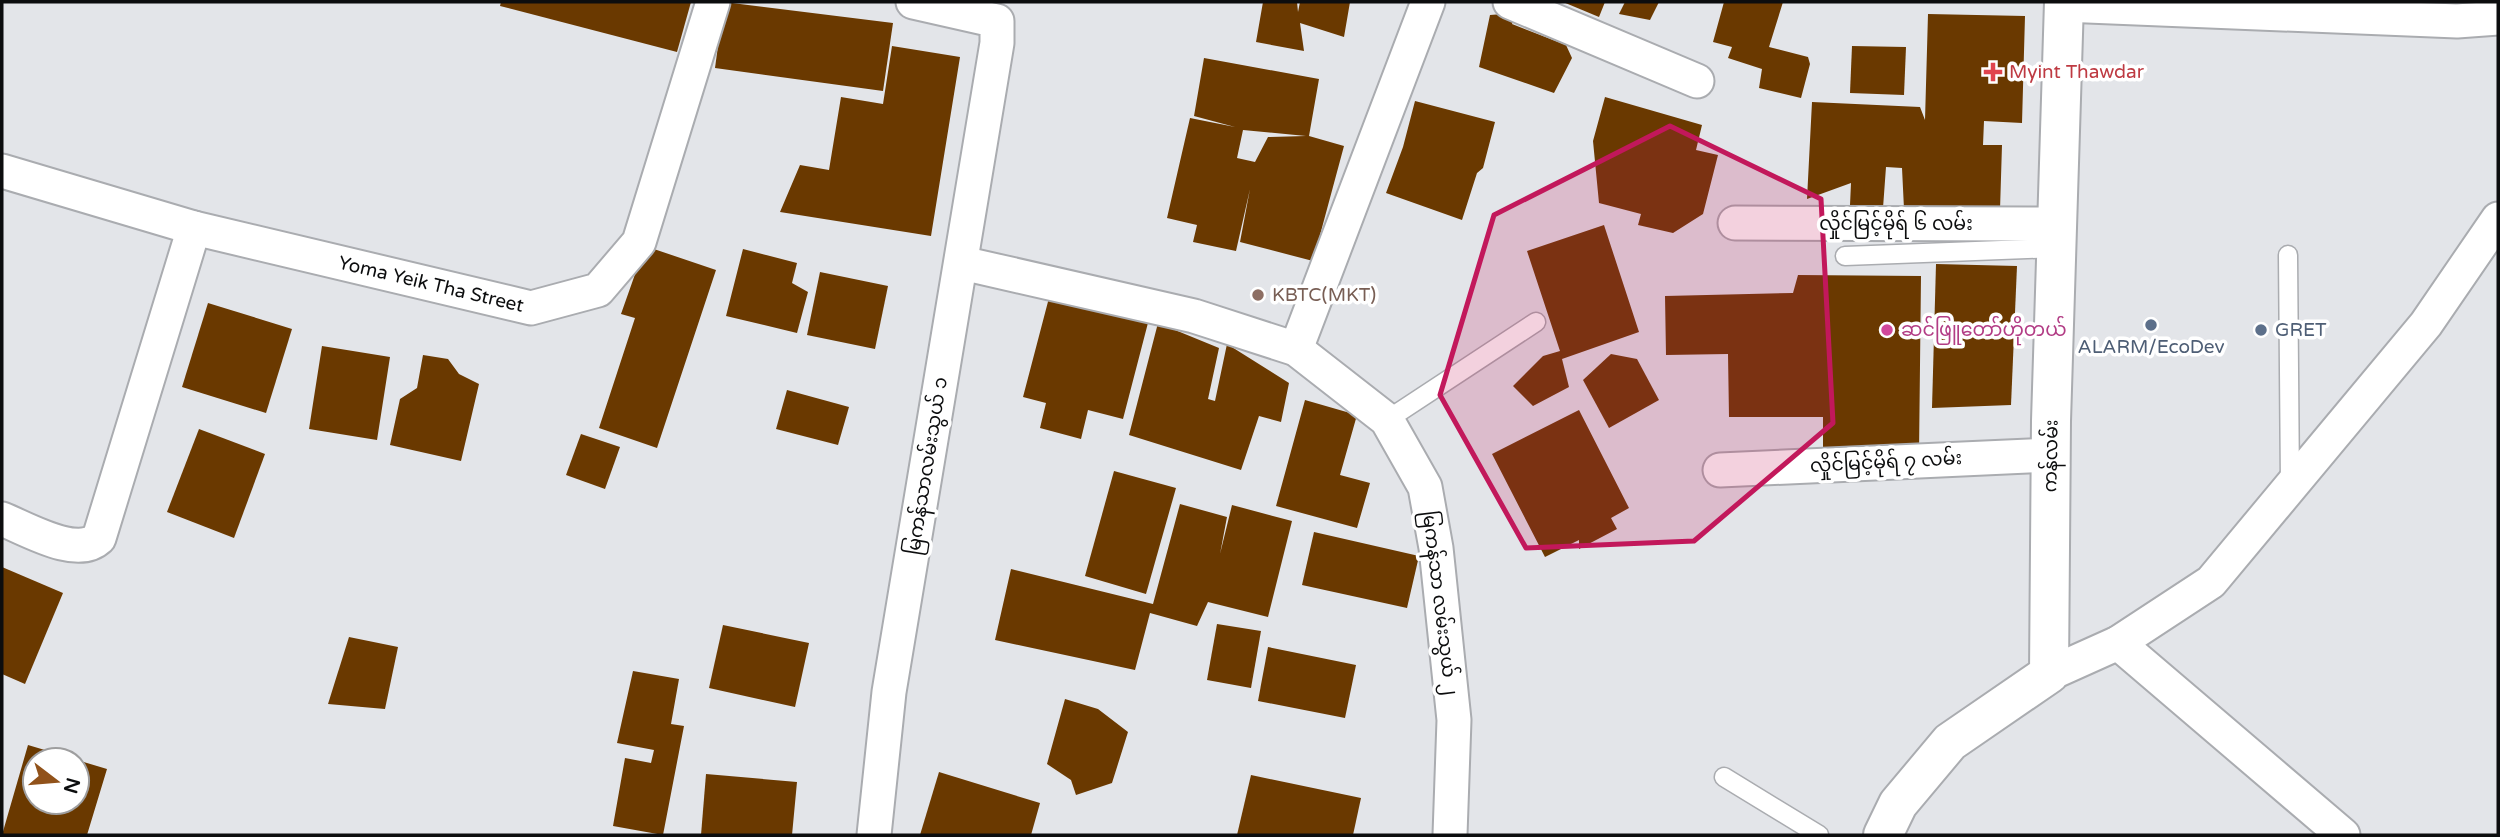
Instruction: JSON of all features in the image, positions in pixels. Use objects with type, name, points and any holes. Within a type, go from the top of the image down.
[{"type":"main road","name":"ကန်လမ်း","points":[[2049,674],[2051,455],[2064,3]]},
{"type":"main road","points":[[1883,835],[1898,804],[1950,742],[2049,674]]},
{"type":"street","name":"Yoma Yeik Tha Street","points":[[2,171],[194,228],[531,308],[598,290],[639,242],[713,2]]},
{"type":"street","name":"မြကန်သာလမ်းသွယ် ၁","points":[[874,835],[889,692],[962,263],[997,21],[913,2]]},
{"type":"street","points":[[1296,349],[1428,2]]},
{"type":"street","points":[[1510,2],[1697,81]]},
{"type":"street","points":[[2064,3],[2458,11],[2498,18]]},
{"type":"street","points":[[2049,674],[2118,643],[2211,582],[2426,324],[2498,219]]},
{"type":"street","name":"လှိုင်မြင့်မိုရ် ၆ လမ်း","points":[[1735,223],[2057,236]]},
{"type":"street","points":[[2,519],[75,548],[92,545],[99,538],[194,228]]},
{"type":"street","name":"မြကန်သာ လမ်းသွယ် ၂","points":[[962,263],[1194,316],[1296,349],[1387,420],[1425,487],[1436,548],[1454,720],[1450,835]]},
{"type":"street","name":"လှိုင်မြင့်မိုရ် ၇ လမ်း","points":[[1720,470],[2051,455]]},
{"type":"street","points":[[2118,643],[2343,835]]},
{"type":"lane","points":[[1844,256],[2057,236]]},
{"type":"lane","points":[[2288,256],[2290,486]]},
{"type":"lane","points":[[1387,420],[1536,322]]},
{"type":"lane","points":[[1724,777],[1819,835]]},
{"type":"highlighted area","points":[[1670,126],[1821,199],[1833,423],[1694,541],[1526,548],[1440,395],[1494,215]]},
{"type":"building","points":[[501,2],[691,2],[677,52],[500,6]]},
{"type":"building","points":[[724,2],[893,23],[883,91],[715,68]]},
{"type":"building","points":[[1263,2],[1297,2],[1298,12],[1300,2],[1350,2],[1344,37],[1300,23],[1304,51],[1256,42]]},
{"type":"building","points":[[1563,2],[1605,2],[1599,17]]},
{"type":"building","points":[[1625,2],[1659,2],[1650,20],[1619,14]]},
{"type":"building","points":[[1724,2],[1783,2],[1769,47],[1808,57],[1810,64],[1801,98],[1759,88],[1762,69],[1728,58],[1732,47],[1713,42]]},
{"type":"building","points":[[1516,13],[1512,24],[1566,45],[1572,58],[1554,93],[1479,67],[1490,15]]},
{"type":"building","points":[[1928,14],[2025,16],[2022,123],[1984,121],[1983,145],[2002,145],[2000,210],[1904,209],[1902,168],[1886,167],[1883,208],[1850,205],[1851,183],[1807,199],[1812,102],[1920,107],[1925,120]]},
{"type":"building","points":[[892,46],[960,57],[931,236],[780,212],[800,165],[829,170],[841,97],[883,104]]},
{"type":"building","points":[[1852,46],[1906,47],[1904,95],[1850,93]]},
{"type":"building","points":[[1204,58],[1319,79],[1309,136],[1344,146],[1313,261],[1240,242],[1250,189],[1236,251],[1193,242],[1197,225],[1167,218],[1190,118],[1235,127],[1194,116]],"holes":[[[1243,130],[1306,136],[1268,137],[1255,162],[1237,158]]]},
{"type":"building","points":[[1605,97],[1702,125],[1696,150],[1718,155],[1703,214],[1673,233],[1638,225],[1641,214],[1599,203],[1593,141]]},
{"type":"building","points":[[1415,101],[1495,122],[1483,168],[1477,173],[1462,220],[1386,193],[1403,147]]},
{"type":"building","points":[[1604,225],[1639,332],[1562,359],[1569,387],[1533,406],[1513,386],[1543,356],[1560,351],[1527,251]]},
{"type":"building","points":[[645,246],[716,270],[657,448],[599,428],[635,318],[621,314]]},
{"type":"building","points":[[743,249],[797,263],[792,283],[808,292],[797,333],[726,316]]},
{"type":"building","points":[[1936,264],[2017,266],[2011,405],[1932,408]]},
{"type":"building","points":[[820,272],[888,286],[875,349],[807,335]]},
{"type":"building","points":[[1798,275],[1921,276],[1919,454],[1823,453],[1823,417],[1729,417],[1728,354],[1666,355],[1665,296],[1793,293]]},
{"type":"building","points":[[1050,294],[1149,319],[1123,419],[1088,410],[1081,439],[1040,428],[1046,403],[1023,397]]},
{"type":"building","points":[[208,303],[292,329],[266,413],[182,387]]},
{"type":"building","points":[[1158,323],[1219,348],[1208,399],[1215,401],[1227,344],[1289,383],[1281,422],[1259,416],[1241,470],[1129,435]]},
{"type":"building","points":[[322,346],[390,357],[377,440],[309,429]]},
{"type":"building","points":[[1611,354],[1637,359],[1659,400],[1609,428],[1583,380]]},
{"type":"building","points":[[423,355],[448,359],[459,374],[479,384],[461,461],[390,445],[400,399],[417,388]]},
{"type":"building","points":[[787,390],[849,407],[838,445],[776,429]]},
{"type":"building","points":[[1305,400],[1357,415],[1340,475],[1370,483],[1357,528],[1276,506]]},
{"type":"building","points":[[1579,410],[1629,508],[1611,518],[1617,529],[1579,549],[1579,540],[1545,557],[1492,454]]},
{"type":"building","points":[[199,429],[265,454],[234,538],[167,512]]},
{"type":"building","points":[[581,434],[620,447],[605,489],[566,475]]},
{"type":"building","points":[[1114,471],[1176,488],[1146,594],[1085,576]]},
{"type":"building","points":[[1180,504],[1227,517],[1220,554],[1232,505],[1292,521],[1268,617],[1208,602],[1197,626],[1150,613],[1135,670],[995,640],[1011,569],[1153,604]]},
{"type":"building","points":[[1314,532],[1419,556],[1407,608],[1302,585]]},
{"type":"building","points":[[2,567],[63,593],[25,684],[2,674]]},
{"type":"building","points":[[1217,624],[1261,631],[1251,688],[1207,680]]},
{"type":"building","points":[[723,625],[809,643],[795,707],[709,688]]},
{"type":"building","points":[[349,637],[398,647],[385,709],[328,704]]},
{"type":"building","points":[[1268,647],[1356,665],[1345,718],[1258,701]]},
{"type":"building","points":[[633,671],[679,679],[671,724],[684,726],[663,835],[613,826],[625,758],[651,763],[654,750],[617,743]]},
{"type":"building","points":[[1065,699],[1098,709],[1128,732],[1112,783],[1076,795],[1071,780],[1047,764]]},
{"type":"building","points":[[91,764],[107,769],[87,835],[2,835],[21,769],[21,816],[91,816]]},
{"type":"building","points":[[939,772],[1040,803],[1031,835],[920,835]]},
{"type":"building","points":[[706,774],[797,782],[792,835],[701,835]]},
{"type":"building","points":[[1251,775],[1361,798],[1353,835],[1237,835]]},
{"type":"place","name":"Myint Thawdar","points":[[1993,72]]},
{"type":"place","name":"KBTC(MKT)","points":[[1258,295]]},
{"type":"place","name":"ALARM/EcoDev","points":[[2151,325]]},
{"type":"place","name":"ဆင်ဖြူတော်ဟိုတယ်","points":[[1887,330]]},
{"type":"place","name":"GRET","points":[[2261,330]]}]
